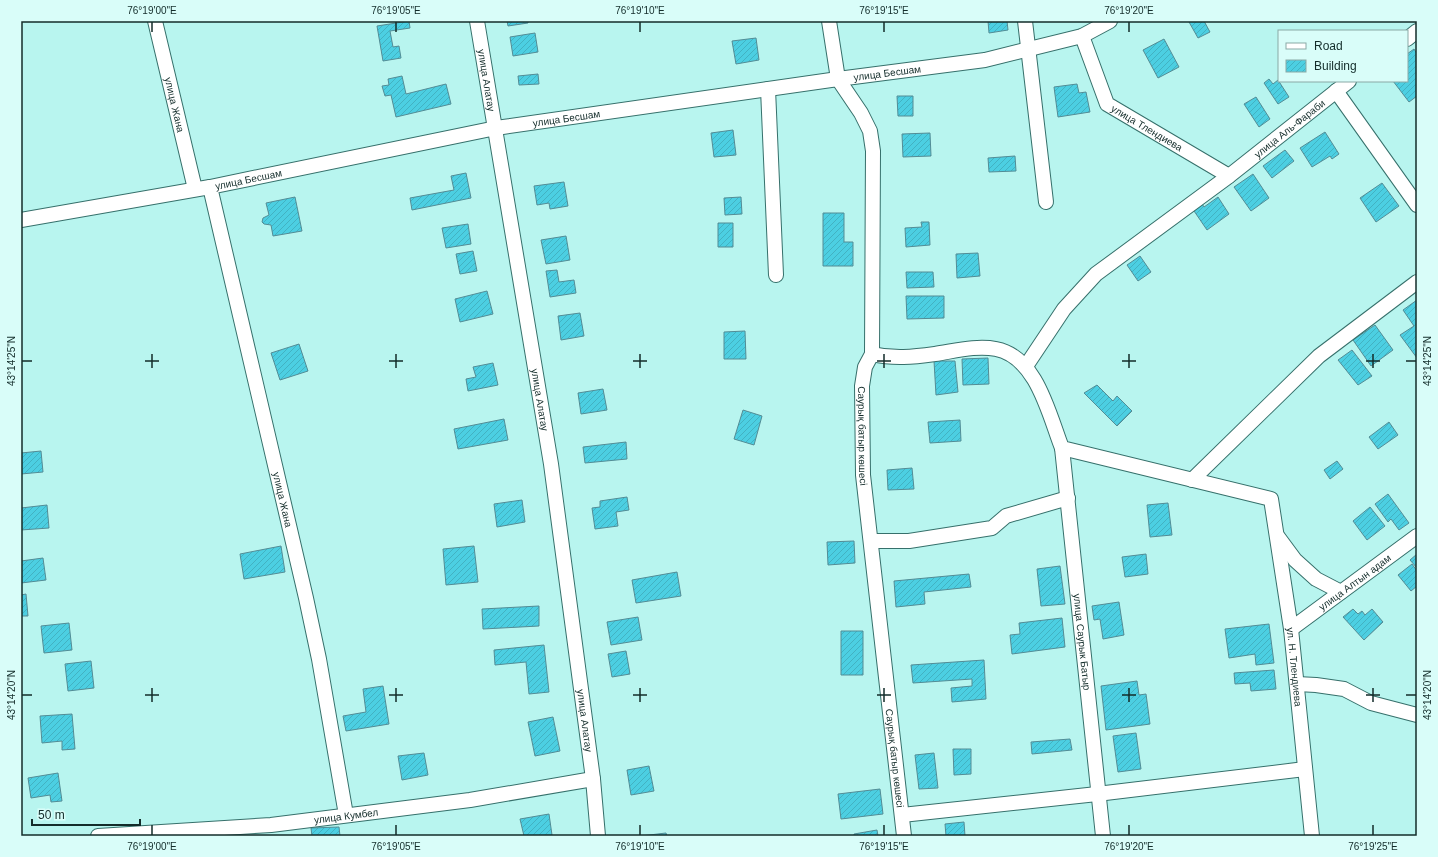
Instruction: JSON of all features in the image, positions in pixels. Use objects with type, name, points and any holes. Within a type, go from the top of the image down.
[{"type":"street","name":"улица Жана","points":[[155,21],[195,189]]},
{"type":"street","name":"улица Алатау","points":[[477,21],[551,464],[593,779],[598,836]]},
{"type":"street","name":"Саурық батыр көшесі","points":[[829,21],[838,78],[861,113],[870,131],[873,151],[872,354],[865,367],[862,386],[863,475],[904,836]]},
{"type":"street","points":[[1025,21],[1046,202]]},
{"type":"street","name":"улица Бесшам","points":[[21,220],[210,187],[496,128],[838,78],[985,60],[1082,36],[1110,21]]},
{"type":"street","points":[[1408,38],[1417,31]]},
{"type":"street","name":"улица Тлендиева","points":[[1082,36],[1107,104],[1229,176]]},
{"type":"street","name":"улица Аль-Фараби","points":[[1026,366],[1064,309],[1096,274],[1229,176],[1348,82]]},
{"type":"street","points":[[768,89],[776,275]]},
{"type":"street","points":[[1336,91],[1417,205]]},
{"type":"street","name":"улица Жана","points":[[210,187],[306,598],[319,659],[346,815]]},
{"type":"street","points":[[1062,448],[1192,480],[1319,356],[1417,282]]},
{"type":"street","points":[[872,354],[886,357],[904,358],[980,348],[997,349],[1013,356],[1026,366]]},
{"type":"street","name":"улица Саурык Батыр","points":[[1026,366],[1036,381],[1062,448],[1097,794],[1103,836]]},
{"type":"street","name":"ул. Н. Тлендиева","points":[[1192,480],[1271,499],[1291,629],[1312,836]]},
{"type":"street","points":[[871,541],[909,541],[992,528],[1006,516],[1068,498]]},
{"type":"street","points":[[1277,536],[1295,560],[1316,580],[1342,592]]},
{"type":"street","name":"улица Алтын адам","points":[[1291,629],[1417,536]]},
{"type":"street","points":[[1297,684],[1316,684],[1344,689],[1371,703],[1417,715]]},
{"type":"street","points":[[902,815],[1097,794],[1305,769]]},
{"type":"street","name":"улица Кумбел","points":[[98,836],[271,825],[470,800],[593,779]]},
{"type":"building","points":[[409,21],[410,28],[390,31],[393,47],[399,46],[401,58],[383,61],[377,26]]},
{"type":"building","points":[[507,21],[528,21],[528,23],[508,26]]},
{"type":"building","points":[[988,21],[1007,21],[1008,30],[989,33]]},
{"type":"building","points":[[1204,21],[1210,32],[1198,38],[1189,22]]},
{"type":"building","points":[[535,33],[538,52],[513,56],[510,37]]},
{"type":"building","points":[[756,38],[759,60],[736,64],[732,41]]},
{"type":"building","points":[[1164,39],[1179,67],[1158,78],[1143,50]]},
{"type":"building","points":[[1414,49],[1417,54],[1417,96],[1409,102],[1394,82],[1408,82],[1408,53]]},
{"type":"building","points":[[538,74],[539,84],[519,85],[518,76]]},
{"type":"building","points":[[402,76],[406,94],[446,84],[451,104],[396,117],[391,95],[385,96],[382,86],[389,85],[388,79]]},
{"type":"building","points":[[1269,79],[1273,84],[1278,80],[1289,97],[1278,104],[1264,83]]},
{"type":"building","points":[[1077,84],[1079,93],[1086,92],[1090,112],[1058,117],[1054,87]]},
{"type":"building","points":[[897,96],[913,96],[913,116],[898,116]]},
{"type":"building","points":[[1256,97],[1270,119],[1259,127],[1244,104]]},
{"type":"building","points":[[733,130],[736,155],[714,157],[711,133]]},
{"type":"building","points":[[1325,132],[1339,154],[1332,159],[1330,156],[1312,167],[1300,148]]},
{"type":"building","points":[[930,133],[931,156],[903,157],[902,134]]},
{"type":"building","points":[[1285,150],[1294,161],[1272,178],[1263,166]]},
{"type":"building","points":[[1015,156],[1016,171],[989,172],[988,158]]},
{"type":"building","points":[[466,173],[471,198],[412,210],[410,198],[454,190],[451,176]]},
{"type":"building","points":[[1253,174],[1269,198],[1251,211],[1234,187]]},
{"type":"building","points":[[564,182],[568,206],[550,209],[549,203],[537,205],[534,186]]},
{"type":"building","points":[[1382,183],[1399,206],[1376,222],[1360,198]]},
{"type":"building","points":[[295,197],[302,231],[273,236],[271,225],[264,224],[262,222],[263,218],[269,215],[266,203]]},
{"type":"building","points":[[741,197],[742,214],[725,215],[724,198]]},
{"type":"building","points":[[1218,197],[1229,214],[1207,230],[1192,208],[1201,202],[1204,207]]},
{"type":"building","points":[[823,213],[844,213],[844,242],[853,242],[853,266],[823,266]]},
{"type":"building","points":[[921,222],[929,222],[930,245],[906,247],[905,228],[922,227]]},
{"type":"building","points":[[718,223],[733,223],[733,247],[718,247]]},
{"type":"building","points":[[468,224],[471,244],[446,248],[442,228]]},
{"type":"building","points":[[566,236],[570,260],[546,264],[541,240]]},
{"type":"building","points":[[473,251],[477,271],[460,274],[456,254]]},
{"type":"building","points":[[978,253],[980,276],[957,278],[956,254]]},
{"type":"building","points":[[1140,256],[1151,272],[1138,281],[1127,265]]},
{"type":"building","points":[[557,270],[559,282],[574,280],[576,293],[550,297],[546,271]]},
{"type":"building","points":[[906,272],[933,272],[934,287],[907,288]]},
{"type":"building","points":[[487,291],[493,314],[460,322],[455,299]]},
{"type":"building","points":[[906,296],[944,296],[944,318],[907,319]]},
{"type":"building","points":[[1417,300],[1417,358],[1400,335],[1414,326],[1403,310]]},
{"type":"building","points":[[580,313],[584,336],[561,340],[558,316]]},
{"type":"building","points":[[1375,325],[1393,350],[1371,366],[1353,340]]},
{"type":"building","points":[[745,331],[746,359],[724,359],[724,332]]},
{"type":"building","points":[[299,344],[308,371],[280,380],[271,353]]},
{"type":"building","points":[[1352,350],[1372,376],[1358,385],[1338,360]]},
{"type":"building","points":[[988,358],[989,384],[963,385],[962,359]]},
{"type":"building","points":[[934,361],[955,361],[958,392],[936,395]]},
{"type":"building","points":[[493,363],[498,385],[468,391],[466,379],[476,377],[473,367]]},
{"type":"building","points":[[1097,385],[1113,401],[1117,396],[1132,411],[1117,426],[1084,393]]},
{"type":"building","points":[[603,389],[607,410],[581,414],[578,393]]},
{"type":"building","points":[[743,410],[762,416],[754,445],[734,439]]},
{"type":"building","points":[[504,419],[508,440],[458,449],[454,429]]},
{"type":"building","points":[[960,420],[961,441],[930,443],[928,422]]},
{"type":"building","points":[[1389,422],[1398,435],[1378,449],[1369,437]]},
{"type":"building","points":[[626,442],[627,459],[585,463],[583,447]]},
{"type":"building","points":[[41,451],[43,472],[21,474],[21,453]]},
{"type":"building","points":[[1337,461],[1343,469],[1330,479],[1324,470]]},
{"type":"building","points":[[912,468],[914,489],[888,490],[887,470]]},
{"type":"building","points":[[1388,494],[1409,523],[1399,530],[1391,519],[1388,522],[1375,504]]},
{"type":"building","points":[[627,497],[629,510],[616,512],[618,526],[595,529],[592,508],[600,507],[600,501]]},
{"type":"building","points":[[522,500],[525,522],[497,527],[494,504]]},
{"type":"building","points":[[1168,503],[1172,535],[1150,537],[1147,505]]},
{"type":"building","points":[[47,505],[49,528],[21,530],[21,508]]},
{"type":"building","points":[[1370,507],[1385,526],[1367,540],[1353,521]]},
{"type":"building","points":[[854,541],[855,563],[828,565],[827,542]]},
{"type":"building","points":[[281,546],[285,572],[244,579],[240,554]]},
{"type":"building","points":[[474,546],[478,582],[446,585],[443,549]]},
{"type":"building","points":[[1146,554],[1148,574],[1125,577],[1122,557]]},
{"type":"building","points":[[1417,554],[1417,568],[1410,560]]},
{"type":"building","points":[[43,558],[46,580],[21,583],[21,561]]},
{"type":"building","points":[[1412,564],[1417,571],[1417,586],[1411,591],[1398,575]]},
{"type":"building","points":[[1060,566],[1065,604],[1041,606],[1037,569]]},
{"type":"building","points":[[677,572],[681,596],[636,603],[632,580]]},
{"type":"building","points":[[969,574],[971,587],[924,592],[925,604],[896,607],[894,581]]},
{"type":"building","points":[[26,594],[28,616],[21,616],[21,595]]},
{"type":"building","points":[[1119,602],[1124,635],[1103,639],[1100,619],[1094,620],[1092,606]]},
{"type":"building","points":[[539,606],[539,626],[483,629],[482,609]]},
{"type":"building","points":[[1353,609],[1358,614],[1362,611],[1365,615],[1372,609],[1383,622],[1364,640],[1343,617]]},
{"type":"building","points":[[638,617],[642,640],[611,645],[607,622]]},
{"type":"building","points":[[1062,618],[1065,647],[1012,654],[1010,635],[1020,634],[1019,623]]},
{"type":"building","points":[[69,623],[72,650],[44,653],[41,626]]},
{"type":"building","points":[[1269,624],[1274,663],[1256,665],[1255,654],[1229,658],[1225,629]]},
{"type":"building","points":[[841,631],[863,631],[863,675],[841,675]]},
{"type":"building","points":[[544,645],[549,692],[529,694],[526,662],[495,665],[494,650]]},
{"type":"building","points":[[626,651],[630,674],[612,677],[608,654]]},
{"type":"building","points":[[984,660],[986,699],[952,702],[951,688],[972,686],[972,679],[913,683],[911,665]]},
{"type":"building","points":[[91,661],[94,688],[68,691],[65,664]]},
{"type":"building","points":[[1274,670],[1276,689],[1251,691],[1250,683],[1235,684],[1234,673]]},
{"type":"building","points":[[1137,681],[1139,695],[1146,694],[1150,724],[1106,730],[1101,686]]},
{"type":"building","points":[[383,686],[389,724],[346,731],[343,716],[366,712],[363,689]]},
{"type":"building","points":[[72,714],[75,749],[62,750],[62,741],[42,743],[40,716]]},
{"type":"building","points":[[553,717],[560,751],[535,756],[528,722]]},
{"type":"building","points":[[1136,733],[1141,769],[1118,772],[1113,736]]},
{"type":"building","points":[[1070,739],[1072,750],[1032,754],[1031,742]]},
{"type":"building","points":[[953,749],[971,749],[971,774],[954,775]]},
{"type":"building","points":[[424,753],[428,775],[402,780],[398,756]]},
{"type":"building","points":[[934,753],[938,788],[919,789],[915,755]]},
{"type":"building","points":[[649,766],[654,791],[631,795],[627,770]]},
{"type":"building","points":[[58,773],[62,801],[51,802],[50,795],[31,798],[28,778]]},
{"type":"building","points":[[880,789],[883,814],[841,819],[838,794]]},
{"type":"building","points":[[549,814],[552,835],[524,836],[520,819]]},
{"type":"building","points":[[964,822],[965,836],[946,836],[945,824]]},
{"type":"building","points":[[339,827],[340,836],[312,836],[311,828]]},
{"type":"building","points":[[877,830],[878,836],[854,836],[854,834]]},
{"type":"building","points":[[666,833],[667,836],[641,836]]}]
